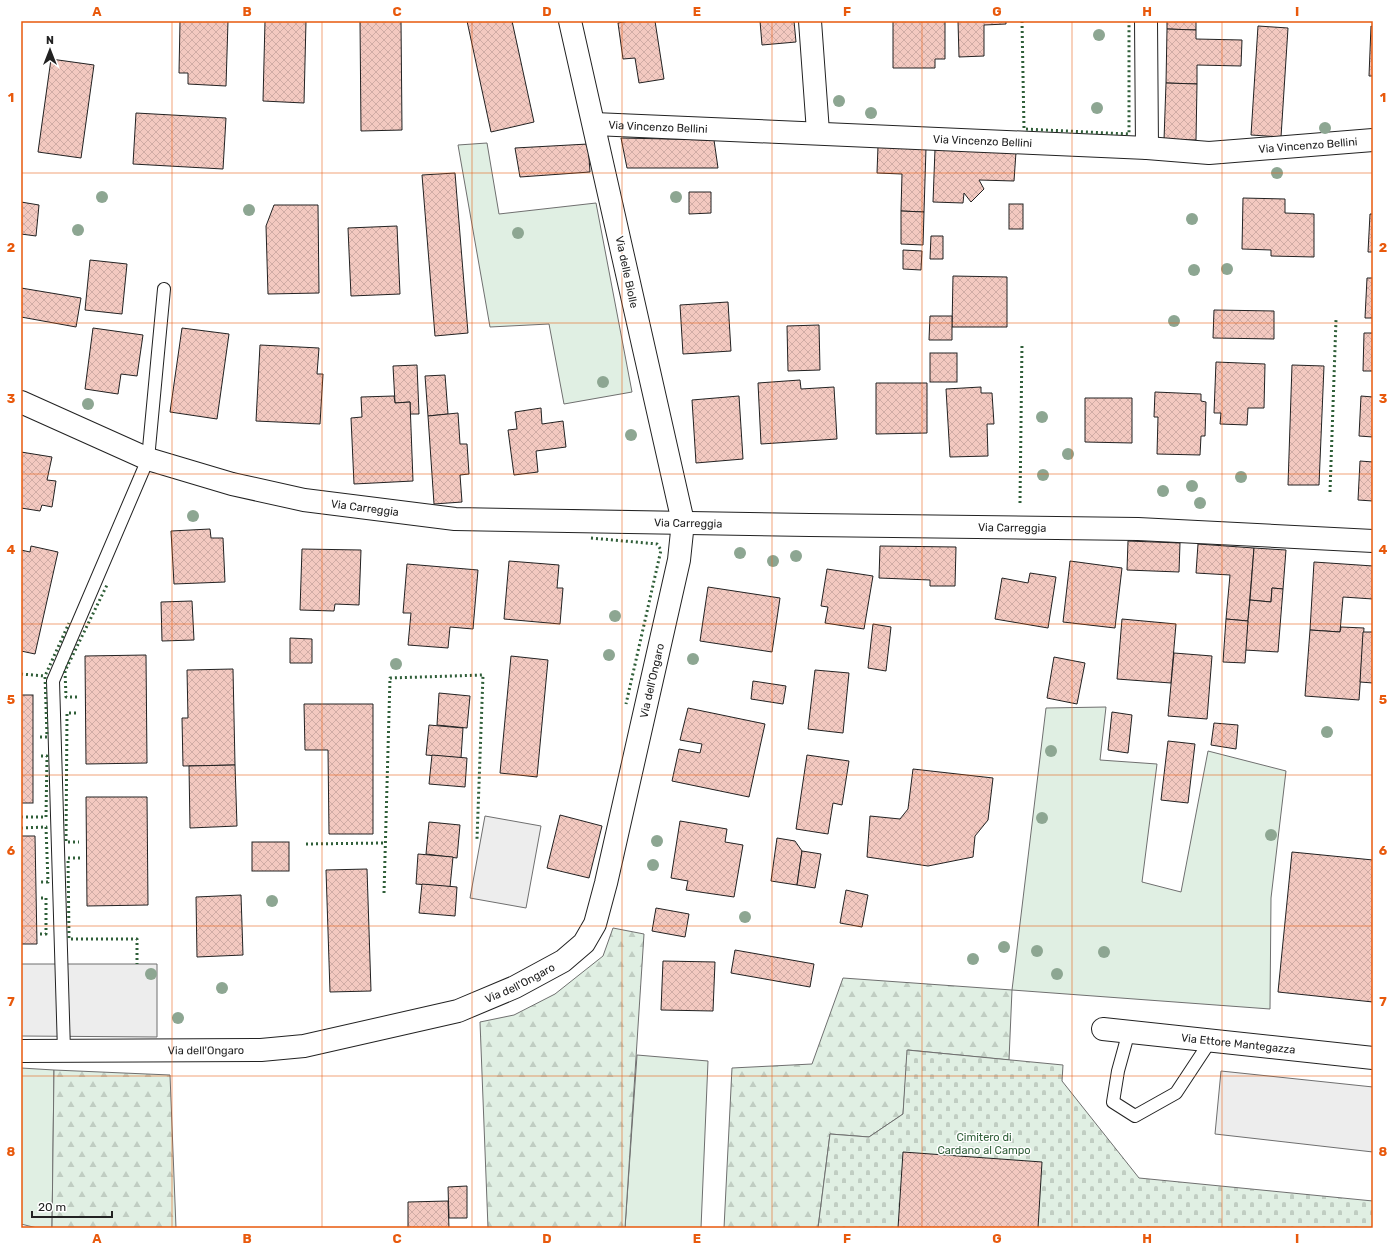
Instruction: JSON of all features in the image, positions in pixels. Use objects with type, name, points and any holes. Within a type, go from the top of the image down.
[{"type":"street","name":"Via delle Biolle","points":[[570,21],[683,522]]},
{"type":"street","points":[[810,21],[818,132]]},
{"type":"street","points":[[1146,21],[1147,148]]},
{"type":"street","name":"Via Vincenzo Bellini","points":[[594,124],[818,132],[1147,148],[1209,153],[1373,140]]},
{"type":"street","name":"Via Carreggia","points":[[21,402],[148,459],[232,484],[304,500],[455,519],[1138,529],[1373,541]]},
{"type":"street","name":"Via dell'Ongaro","points":[[21,1051],[261,1050],[304,1046],[458,1011],[515,987],[563,961],[584,943],[594,924],[600,904],[679,560],[683,522]]},
{"type":"street","name":"Via Ettore Mantegazza","points":[[1103,1029],[1373,1058]]},
{"type":"lane","points":[[64,1051],[53,681],[148,459],[164,289]]},
{"type":"lane","points":[[1129,1031],[1118,1071],[1113,1102],[1135,1116],[1176,1094],[1211,1040]]},
{"type":"green space","points":[[487,143],[499,214],[596,203],[632,392],[564,404],[549,324],[490,327],[458,145]]},
{"type":"green space","points":[[1106,707],[1100,760],[1157,764],[1142,882],[1181,892],[1208,751],[1286,771],[1271,898],[1270,1009],[1012,990],[1046,708]]},
{"type":"green space","points":[[613,928],[644,934],[625,1228],[488,1228],[480,1022],[514,1015],[555,994],[603,956]]},
{"type":"green space","points":[[843,978],[1012,990],[1009,1060],[908,1050],[903,1114],[869,1137],[830,1134],[818,1228],[724,1228],[732,1068],[812,1064]]},
{"type":"green space","name":"Cimitero di Cardano al Campo","points":[[907,1050],[1063,1065],[1062,1081],[1139,1178],[1373,1201],[1373,1228],[818,1228],[830,1134],[869,1137],[903,1114]]},
{"type":"green space","points":[[637,1055],[708,1061],[701,1228],[625,1228]]},
{"type":"green space","points":[[21,1068],[54,1070],[52,1228],[37,1228],[21,1224]]},
{"type":"green space","points":[[54,1070],[170,1075],[176,1228],[52,1228]]},
{"type":"shaded area","points":[[485,816],[541,826],[526,908],[470,898]]},
{"type":"shaded area","points":[[21,964],[157,964],[157,1037],[21,1036]]},
{"type":"shaded area","points":[[1221,1071],[1373,1087],[1373,1152],[1215,1134]]},
{"type":"building","points":[[180,21],[228,21],[226,86],[188,84],[188,73],[179,73]]},
{"type":"building","points":[[265,21],[306,21],[304,103],[263,101]]},
{"type":"building","points":[[360,21],[401,21],[402,130],[361,131]]},
{"type":"building","points":[[467,21],[512,21],[534,122],[491,132]]},
{"type":"building","points":[[629,21],[655,21],[664,79],[639,83],[635,58],[623,59],[618,23]]},
{"type":"building","points":[[760,21],[794,21],[796,42],[762,45]]},
{"type":"building","points":[[893,21],[945,21],[945,59],[935,59],[935,68],[893,68]]},
{"type":"building","points":[[958,21],[1006,21],[1006,24],[984,25],[984,56],[959,57]]},
{"type":"building","points":[[1167,21],[1196,21],[1196,30],[1167,29]]},
{"type":"building","points":[[1258,26],[1288,28],[1281,137],[1251,135]]},
{"type":"building","points":[[1371,26],[1373,27],[1373,76],[1369,76]]},
{"type":"building","points":[[1167,29],[1196,30],[1196,39],[1242,40],[1241,66],[1197,65],[1197,84],[1166,83]]},
{"type":"building","points":[[51,59],[94,65],[81,158],[38,152]]},
{"type":"building","points":[[1166,83],[1197,84],[1196,140],[1164,140]]},
{"type":"building","points":[[136,113],[226,118],[223,169],[133,164]]},
{"type":"building","points":[[621,138],[714,140],[718,168],[627,168]]},
{"type":"building","points":[[588,144],[590,172],[520,177],[515,148]]},
{"type":"building","points":[[878,146],[926,148],[924,212],[901,211],[902,174],[877,173]]},
{"type":"building","points":[[935,149],[1016,152],[1014,181],[979,180],[984,189],[971,202],[964,193],[963,203],[933,202]]},
{"type":"building","points":[[455,173],[468,333],[435,336],[422,175]]},
{"type":"building","points":[[689,192],[711,192],[711,213],[689,214]]},
{"type":"building","points":[[1243,198],[1285,199],[1285,213],[1314,214],[1314,257],[1271,256],[1271,250],[1242,249]]},
{"type":"building","points":[[21,202],[39,205],[36,236],[21,234]]},
{"type":"building","points":[[1009,204],[1023,204],[1023,229],[1009,229]]},
{"type":"building","points":[[274,205],[318,205],[319,293],[268,294],[266,226]]},
{"type":"building","points":[[901,211],[924,212],[923,245],[901,244]]},
{"type":"building","points":[[1370,214],[1373,214],[1373,252],[1368,252]]},
{"type":"building","points":[[397,226],[400,294],[351,296],[348,228]]},
{"type":"building","points":[[931,236],[943,236],[943,259],[930,259]]},
{"type":"building","points":[[903,250],[922,251],[921,270],[903,269]]},
{"type":"building","points":[[90,260],[127,264],[122,314],[85,310]]},
{"type":"building","points":[[953,276],[1007,277],[1007,327],[952,327]]},
{"type":"building","points":[[1367,278],[1373,278],[1373,318],[1365,318]]},
{"type":"building","points":[[21,288],[81,298],[76,327],[21,317]]},
{"type":"building","points":[[728,302],[731,351],[683,354],[680,305]]},
{"type":"building","points":[[1214,310],[1274,311],[1274,339],[1213,338]]},
{"type":"building","points":[[930,316],[952,316],[952,340],[929,340]]},
{"type":"building","points":[[819,325],[820,370],[788,371],[787,326]]},
{"type":"building","points":[[93,328],[143,335],[137,376],[121,374],[118,394],[85,389]]},
{"type":"building","points":[[182,328],[229,334],[217,419],[170,412]]},
{"type":"building","points":[[1364,333],[1373,333],[1373,371],[1363,371]]},
{"type":"building","points":[[260,345],[319,348],[317,374],[323,374],[320,424],[256,421]]},
{"type":"building","points":[[930,353],[957,353],[957,382],[930,382]]},
{"type":"building","points":[[1216,362],[1265,364],[1264,408],[1248,408],[1247,425],[1220,424],[1221,413],[1214,413]]},
{"type":"building","points":[[417,365],[419,414],[410,414],[410,402],[395,403],[393,366]]},
{"type":"building","points":[[1292,365],[1324,366],[1319,485],[1288,485]]},
{"type":"building","points":[[445,375],[448,414],[428,416],[425,376]]},
{"type":"building","points":[[800,380],[801,389],[834,387],[837,439],[761,444],[758,383]]},
{"type":"building","points":[[876,383],[927,383],[927,433],[876,434]]},
{"type":"building","points":[[981,387],[981,393],[992,393],[994,424],[987,424],[988,456],[950,457],[946,389]]},
{"type":"building","points":[[1155,392],[1201,394],[1201,401],[1206,402],[1205,436],[1201,436],[1200,455],[1157,454],[1158,417],[1154,417]]},
{"type":"building","points":[[394,396],[395,403],[410,402],[413,481],[354,484],[351,418],[362,417],[361,397]]},
{"type":"building","points":[[739,396],[743,459],[696,463],[692,400]]},
{"type":"building","points":[[1361,396],[1373,397],[1373,437],[1359,436]]},
{"type":"building","points":[[1085,398],[1132,398],[1132,443],[1085,442]]},
{"type":"building","points":[[541,408],[542,424],[563,421],[566,447],[536,451],[538,472],[514,475],[508,430],[517,429],[515,412]]},
{"type":"building","points":[[458,413],[460,444],[467,444],[469,474],[460,475],[462,502],[434,504],[428,416]]},
{"type":"building","points":[[21,452],[52,457],[47,480],[56,481],[52,507],[42,505],[40,511],[21,508]]},
{"type":"building","points":[[1360,461],[1373,462],[1373,501],[1358,500]]},
{"type":"building","points":[[210,529],[211,538],[223,538],[225,582],[174,584],[171,531]]},
{"type":"building","points":[[1128,541],[1180,543],[1179,572],[1127,570]]},
{"type":"building","points":[[1198,544],[1254,548],[1248,621],[1226,619],[1230,575],[1196,573]]},
{"type":"building","points":[[31,546],[58,552],[35,654],[21,651],[21,550],[30,552]]},
{"type":"building","points":[[880,546],[956,547],[955,586],[930,586],[930,580],[879,578]]},
{"type":"building","points":[[1254,548],[1286,550],[1283,589],[1272,588],[1271,602],[1250,600]]},
{"type":"building","points":[[302,549],[361,550],[359,605],[335,604],[334,611],[300,610]]},
{"type":"building","points":[[509,561],[559,565],[557,588],[563,588],[560,624],[504,619]]},
{"type":"building","points":[[1070,561],[1122,568],[1115,628],[1063,622]]},
{"type":"building","points":[[1314,562],[1373,566],[1373,599],[1343,597],[1340,632],[1310,630]]},
{"type":"building","points":[[407,564],[478,570],[473,629],[450,627],[448,648],[408,645],[411,613],[403,613]]},
{"type":"building","points":[[827,569],[873,576],[864,629],[825,623],[828,607],[821,606]]},
{"type":"building","points":[[1030,573],[1056,577],[1048,628],[995,619],[1002,578],[1028,583]]},
{"type":"building","points":[[708,587],[780,598],[772,652],[700,641]]},
{"type":"building","points":[[1272,588],[1283,589],[1278,652],[1245,650],[1250,600],[1271,602]]},
{"type":"building","points":[[192,601],[194,640],[162,641],[161,602]]},
{"type":"building","points":[[1122,619],[1176,624],[1171,683],[1117,679]]},
{"type":"building","points":[[1226,619],[1248,621],[1245,663],[1223,662]]},
{"type":"building","points":[[873,624],[891,627],[886,671],[868,668]]},
{"type":"building","points":[[1341,627],[1364,628],[1359,700],[1305,696],[1310,630],[1340,632]]},
{"type":"building","points":[[1363,632],[1373,632],[1373,683],[1360,682]]},
{"type":"building","points":[[290,638],[312,639],[312,663],[290,663]]},
{"type":"building","points":[[1174,653],[1212,656],[1207,719],[1168,716]]},
{"type":"building","points":[[146,655],[147,763],[86,764],[85,656]]},
{"type":"building","points":[[511,656],[548,660],[537,777],[500,773]]},
{"type":"building","points":[[1054,657],[1085,663],[1077,704],[1047,698]]},
{"type":"building","points":[[233,669],[235,765],[183,766],[182,718],[188,718],[187,670]]},
{"type":"building","points":[[815,670],[849,673],[843,733],[808,729]]},
{"type":"building","points":[[753,681],[786,686],[783,704],[751,699]]},
{"type":"building","points":[[439,693],[470,696],[467,728],[437,725]]},
{"type":"building","points":[[21,695],[33,695],[33,803],[21,803]]},
{"type":"building","points":[[304,704],[373,704],[373,834],[329,834],[328,750],[305,750]]},
{"type":"building","points":[[688,708],[765,724],[749,797],[672,781],[679,749],[700,753],[702,744],[680,740]]},
{"type":"building","points":[[1112,712],[1132,715],[1128,753],[1108,750]]},
{"type":"building","points":[[1214,723],[1238,725],[1236,749],[1211,745]]},
{"type":"building","points":[[429,725],[463,728],[461,758],[426,755]]},
{"type":"building","points":[[1168,741],[1195,744],[1188,803],[1161,800]]},
{"type":"building","points":[[432,755],[467,758],[465,787],[429,784]]},
{"type":"building","points":[[807,755],[849,761],[842,805],[833,803],[828,834],[796,829]]},
{"type":"building","points":[[235,765],[237,826],[190,828],[189,766]]},
{"type":"building","points":[[913,769],[993,778],[988,820],[975,836],[973,857],[928,866],[867,857],[870,816],[900,819],[908,809]]},
{"type":"building","points":[[86,797],[147,797],[148,905],[87,906]]},
{"type":"building","points":[[560,815],[602,826],[589,878],[547,868]]},
{"type":"building","points":[[680,821],[727,829],[725,842],[743,845],[734,897],[686,890],[688,881],[671,878]]},
{"type":"building","points":[[429,822],[460,825],[457,858],[426,854]]},
{"type":"building","points":[[21,836],[35,836],[37,944],[21,944]]},
{"type":"building","points":[[777,838],[795,841],[802,851],[797,885],[771,881]]},
{"type":"building","points":[[252,842],[289,842],[289,871],[252,871]]},
{"type":"building","points":[[802,851],[821,854],[815,888],[797,885]]},
{"type":"building","points":[[1292,852],[1373,860],[1373,1002],[1278,992]]},
{"type":"building","points":[[418,854],[453,857],[450,887],[416,884]]},
{"type":"building","points":[[367,869],[371,991],[330,992],[326,870]]},
{"type":"building","points":[[422,884],[457,887],[455,916],[419,913]]},
{"type":"building","points":[[846,890],[868,895],[862,927],[840,923]]},
{"type":"building","points":[[241,895],[243,955],[197,957],[196,897]]},
{"type":"building","points":[[656,908],[689,914],[685,937],[652,931]]},
{"type":"building","points":[[735,950],[814,964],[810,987],[731,973]]},
{"type":"building","points":[[663,961],[715,962],[713,1011],[661,1010]]},
{"type":"building","points":[[903,1152],[1042,1162],[1038,1228],[898,1228]]},
{"type":"building","points":[[467,1186],[467,1218],[449,1218],[448,1187]]},
{"type":"building","points":[[448,1201],[449,1228],[408,1228],[408,1202]]},
{"type":"hedge","points":[[1022,21],[1024,129],[1129,134],[1129,21]]},
{"type":"hedge","points":[[1330,492],[1336,320]]},
{"type":"hedge","points":[[1020,503],[1022,344]]},
{"type":"hedge","points":[[591,538],[657,544],[661,550],[626,704]]},
{"type":"hedge","points":[[77,697],[66,697],[65,671],[108,583]]},
{"type":"hedge","points":[[40,737],[47,737],[45,676],[69,623]]},
{"type":"hedge","points":[[21,674],[45,676]]},
{"type":"hedge","points":[[384,893],[390,678],[483,675],[477,839]]},
{"type":"hedge","points":[[76,713],[67,713],[66,842],[79,842]]},
{"type":"hedge","points":[[21,817],[46,817],[47,756],[40,756]]},
{"type":"hedge","points":[[21,828],[46,827],[48,882],[41,882]]},
{"type":"hedge","points":[[306,844],[385,843]]},
{"type":"hedge","points":[[80,858],[68,858],[69,939],[137,939],[137,964]]},
{"type":"hedge","points":[[40,898],[46,898],[46,934],[40,934]]}]
